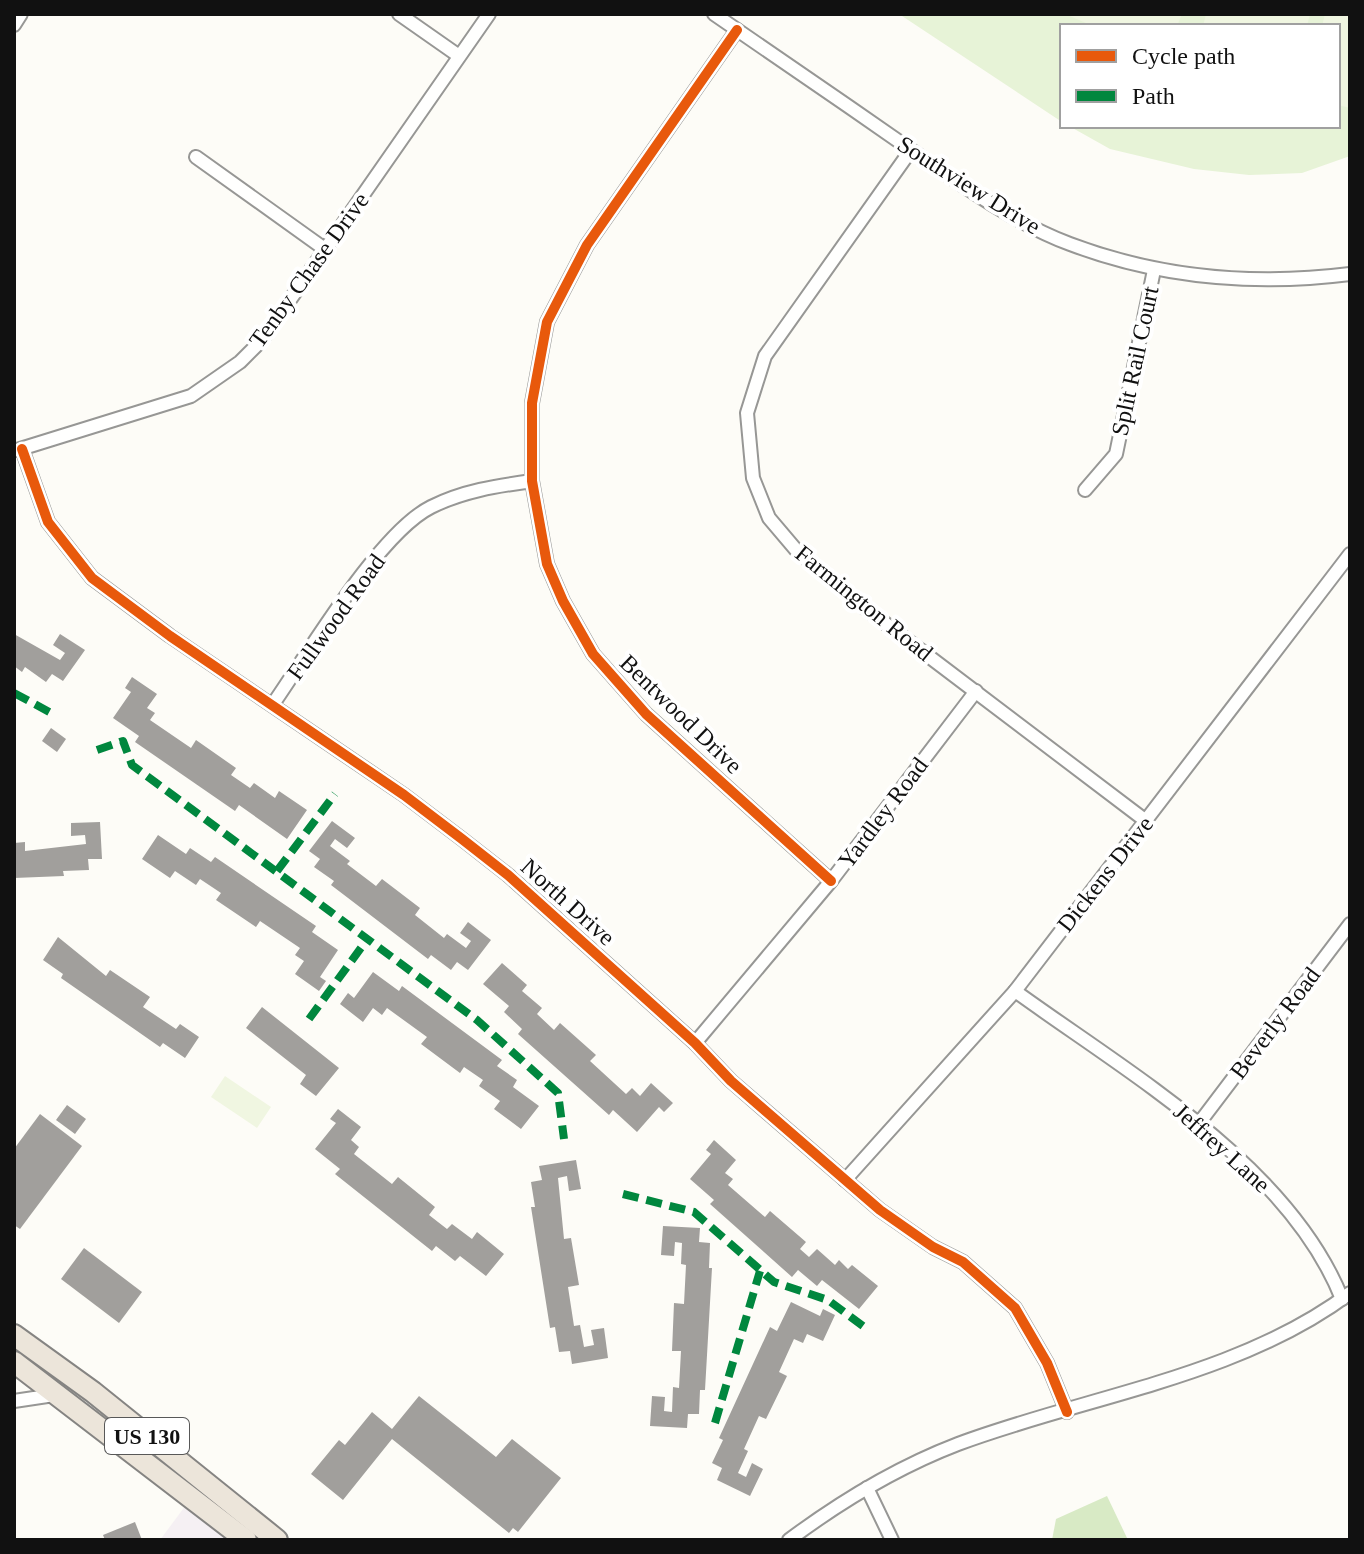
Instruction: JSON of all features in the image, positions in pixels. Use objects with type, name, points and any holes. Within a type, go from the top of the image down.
[{"type":"highway","name":"US 130","points":[[14,1335],[93,1392],[277,1540]]},
{"type":"highway","name":"US 130","points":[[14,1362],[246,1540]]},
{"type":"street","points":[[14,25],[21,14]]},
{"type":"street","points":[[399,14],[459,56]]},
{"type":"street","name":"Tenby Chase Drive","points":[[18,450],[164,407],[191,396],[216,380],[262,340],[489,14]]},
{"type":"street","name":"Southview Drive","points":[[714,14],[999,209],[1067,243],[1154,270],[1221,279],[1311,279],[1350,274]]},
{"type":"street","name":"Bentwood Drive","points":[[737,30],[587,245],[547,322],[532,403],[532,481],[547,564],[563,601],[593,654],[646,714],[831,881]]},
{"type":"street","name":"Farmington Road","points":[[911,150],[765,356],[747,413],[748,456],[769,518],[797,551],[861,605],[1146,821]]},
{"type":"street","points":[[196,157],[326,250]]},
{"type":"street","name":"Split Rail Court","points":[[1085,490],[1116,454],[1154,270]]},
{"type":"street","name":"North Drive","points":[[18,450],[48,522],[92,578],[170,636],[404,795],[497,866],[695,1043],[731,1081],[845,1180],[933,1247],[963,1262],[1015,1308],[1047,1363],[1067,1412]]},
{"type":"street","name":"Fullwood Road","points":[[273,704],[375,557],[427,508],[468,491],[532,481]]},
{"type":"street","name":"Dickens Drive","points":[[845,1180],[1015,991],[1350,554]]},
{"type":"street","name":"Yardley Road","points":[[695,1043],[831,881],[976,691]]},
{"type":"street","name":"Beverly Road","points":[[1200,1122],[1350,924]]},
{"type":"street","name":"Jeffrey Lane","points":[[1015,991],[1200,1122],[1287,1209],[1321,1252],[1346,1296]]},
{"type":"street","points":[[789,1540],[867,1488],[958,1445],[1244,1353],[1346,1296]]},
{"type":"street","points":[[14,1401],[38,1395],[61,1396]]},
{"type":"street","points":[[867,1488],[892,1540]]},
{"type":"shaded area","points":[[192,1497],[246,1540],[160,1540]]},
{"type":"green space","points":[[899,14],[1350,14],[1350,156],[1302,173],[1249,175],[1194,169],[1110,149],[1073,128],[1340,128],[1340,24],[1060,24],[1060,121]]},
{"type":"green space","points":[[1065,14],[1182,14],[1178,24],[1088,24]]},
{"type":"green space","points":[[1206,14],[1310,14],[1308,24],[1204,24]]},
{"type":"green space","points":[[1325,14],[1350,14],[1350,108],[1340,106],[1340,24],[1322,24]]},
{"type":"green space","points":[[225,1076],[271,1107],[257,1128],[211,1097]]},
{"type":"green space","points":[[1107,1496],[1128,1540],[1052,1540],[1056,1519]]},
{"type":"building","points":[[14,634],[60,660],[65,653],[53,645],[60,634],[85,650],[63,681],[52,674],[46,682],[25,667],[22,672],[14,666]]},
{"type":"building","points":[[132,677],[157,694],[147,708],[155,713],[150,720],[191,748],[196,740],[236,768],[231,775],[250,788],[254,783],[275,798],[279,791],[307,810],[287,839],[239,805],[235,811],[135,742],[139,736],[113,718],[131,692],[125,688]]},
{"type":"building","points":[[51,728],[66,739],[57,752],[42,741]]},
{"type":"building","points":[[332,821],[355,838],[347,848],[335,839],[330,846],[350,861],[347,864],[376,886],[382,879],[420,908],[415,915],[444,938],[447,934],[466,948],[471,941],[460,933],[468,922],[491,940],[468,970],[457,962],[451,970],[431,955],[428,959],[331,885],[334,881],[314,867],[320,859],[309,851]]},
{"type":"building","points":[[100,822],[102,859],[88,859],[89,870],[63,871],[64,876],[14,878],[14,843],[25,842],[25,851],[86,844],[85,835],[71,836],[71,823]]},
{"type":"building","points":[[158,835],[186,854],[190,848],[211,862],[215,857],[316,926],[312,932],[338,950],[320,977],[326,981],[319,991],[295,974],[304,961],[295,955],[300,948],[260,921],[256,927],[216,900],[221,893],[200,879],[196,885],[175,871],[170,878],[142,859]]},
{"type":"building","points":[[58,937],[106,976],[110,970],[150,997],[143,1007],[176,1029],[180,1024],[199,1037],[185,1058],[163,1043],[160,1047],[61,978],[63,974],[43,960]]},
{"type":"building","points":[[502,963],[527,985],[522,991],[542,1008],[537,1014],[554,1030],[560,1023],[596,1055],[590,1061],[626,1094],[632,1088],[640,1096],[651,1083],[673,1103],[664,1112],[659,1107],[637,1132],[613,1110],[609,1115],[518,1034],[522,1029],[504,1012],[509,1006],[483,984]]},
{"type":"building","points":[[373,972],[399,991],[402,986],[502,1060],[497,1066],[517,1080],[513,1087],[539,1106],[521,1129],[494,1109],[500,1101],[479,1086],[483,1080],[464,1067],[460,1073],[421,1044],[427,1037],[387,1008],[382,1015],[373,1008],[363,1022],[340,1004],[348,993],[354,998]]},
{"type":"building","points":[[262,1007],[339,1068],[316,1096],[300,1084],[306,1075],[246,1028]]},
{"type":"building","points":[[67,1105],[86,1119],[75,1134],[56,1120]]},
{"type":"building","points":[[338,1109],[361,1127],[351,1140],[359,1147],[354,1154],[392,1184],[398,1177],[435,1207],[429,1215],[447,1229],[452,1224],[472,1239],[477,1232],[504,1254],[486,1276],[460,1256],[455,1261],[436,1246],[432,1251],[335,1174],[340,1169],[315,1149],[336,1123],[330,1119]]},
{"type":"building","points":[[40,1114],[82,1146],[20,1229],[14,1225],[14,1149]]},
{"type":"building","points":[[714,1140],[736,1160],[725,1173],[733,1179],[728,1185],[765,1217],[770,1211],[806,1242],[800,1249],[809,1257],[817,1249],[835,1265],[839,1260],[848,1269],[852,1265],[878,1286],[859,1309],[822,1280],[817,1286],[798,1270],[792,1277],[710,1204],[714,1200],[690,1179],[711,1154],[706,1150]]},
{"type":"building","points":[[576,1160],[581,1189],[569,1191],[567,1176],[558,1178],[564,1239],[571,1238],[579,1285],[568,1287],[574,1326],[580,1325],[584,1347],[594,1345],[591,1330],[604,1328],[608,1358],[572,1364],[570,1351],[559,1352],[555,1327],[550,1328],[531,1207],[535,1207],[531,1182],[542,1180],[539,1166]]},
{"type":"building","points":[[663,1226],[700,1228],[699,1242],[710,1243],[709,1268],[712,1268],[705,1390],[700,1390],[699,1414],[688,1414],[687,1428],[650,1426],[652,1396],[665,1397],[664,1411],[672,1412],[673,1387],[679,1388],[681,1351],[672,1351],[674,1303],[684,1304],[686,1265],[681,1264],[682,1243],[675,1242],[674,1256],[661,1255]]},
{"type":"building","points":[[84,1248],[142,1292],[119,1323],[61,1279]]},
{"type":"building","points":[[791,1302],[820,1316],[823,1309],[835,1315],[823,1341],[807,1334],[803,1343],[794,1339],[779,1372],[787,1376],[766,1419],[759,1416],[744,1449],[748,1451],[738,1473],[746,1477],[752,1463],[763,1469],[750,1496],[717,1480],[722,1468],[712,1463],[723,1440],[719,1438],[770,1327],[777,1331]]},
{"type":"building","points":[[419,1396],[496,1457],[512,1439],[561,1478],[518,1532],[513,1528],[509,1533],[392,1439],[343,1500],[311,1474],[339,1440],[345,1445],[372,1412],[392,1429]]},
{"type":"building","points":[[135,1522],[142,1540],[105,1540],[103,1535]]},
{"type":"marked path","points":[[14,693],[55,715]]},
{"type":"marked path","points":[[97,750],[123,741],[132,765],[477,1020],[558,1093],[564,1139]]},
{"type":"marked path","points":[[277,871],[335,794]]},
{"type":"marked path","points":[[309,1019],[369,937]]},
{"type":"marked path","points":[[623,1194],[694,1212],[774,1282],[828,1300],[867,1329]]},
{"type":"marked path","points":[[715,1423],[760,1271]]},
{"type":"cycle path","points":[[737,30],[587,245],[547,322],[532,403],[532,481],[547,564],[563,601],[593,654],[646,714],[831,881]]},
{"type":"cycle path","points":[[22,449],[48,522],[92,578],[170,636],[404,795],[508,875],[695,1043],[731,1081],[880,1210],[933,1247],[963,1262],[1015,1308],[1047,1363],[1067,1412]]}]
